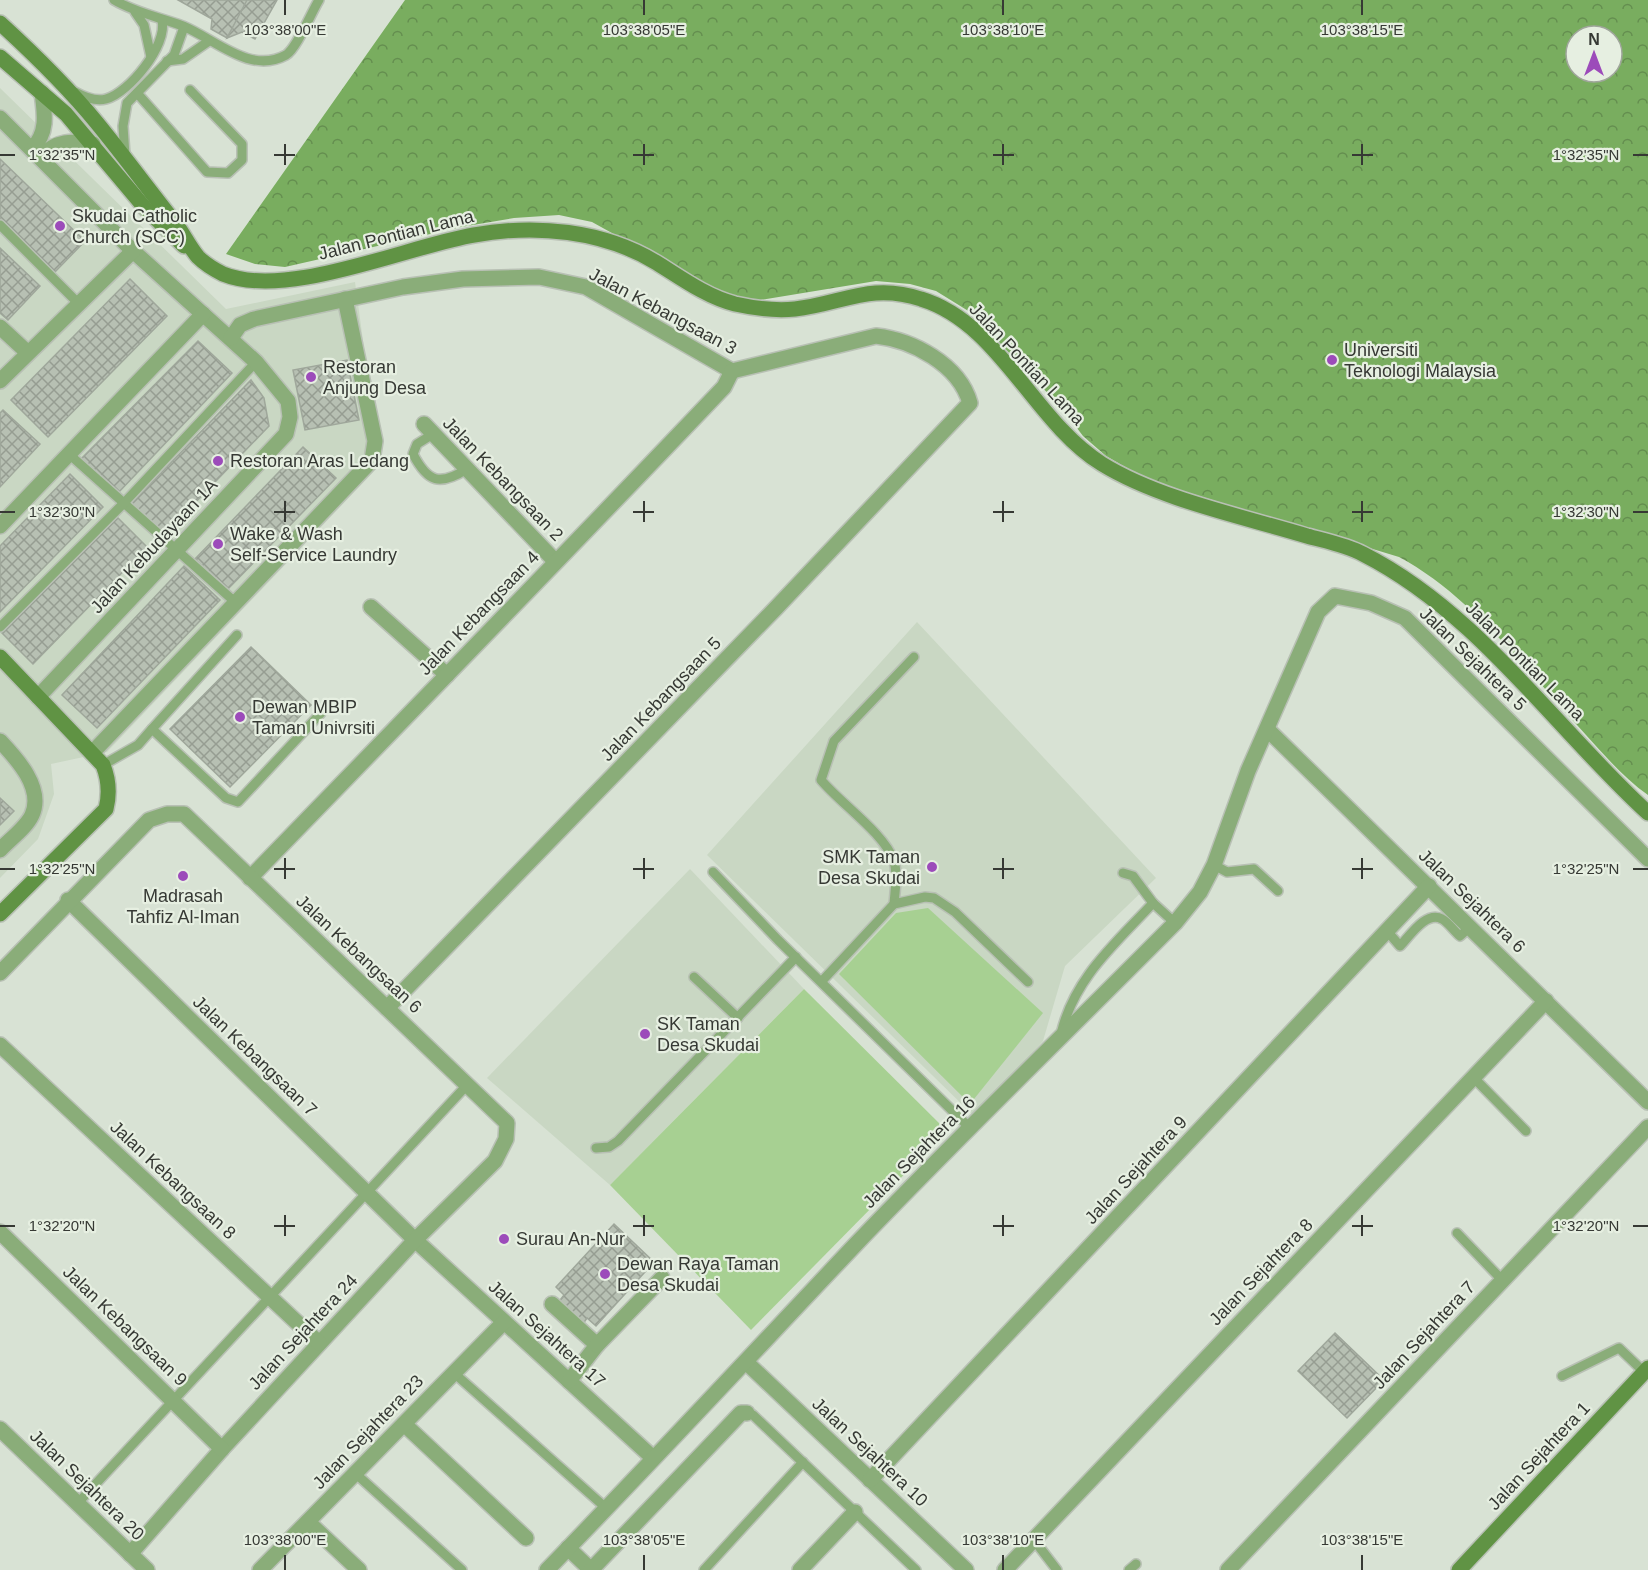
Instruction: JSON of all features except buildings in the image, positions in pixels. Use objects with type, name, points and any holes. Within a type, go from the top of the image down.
[{"type":"street","name":"Jalan Pontian Lama","points":[[0,23],[58,78],[127,162],[198,257],[224,274],[241,278],[292,279],[397,257],[473,235],[526,230],[570,232],[609,242],[653,260],[682,280],[731,304],[795,309],[860,293],[889,292],[920,298],[951,311],[978,335],[1025,386],[1056,426],[1103,464],[1144,486],[1359,552],[1409,581],[1470,629],[1648,813]]},
{"type":"street","points":[[0,57],[66,114],[145,208],[178,242],[198,257]]},
{"type":"street","points":[[41,148],[45,120],[42,93]]},
{"type":"street","points":[[2,123],[41,148],[133,251],[256,362]]},
{"type":"street","points":[[41,148],[69,141],[93,144]]},
{"type":"street","points":[[0,381],[27,352],[133,251]]},
{"type":"street","name":"Jalan Kebangsaan 3","points":[[231,338],[240,325],[254,319],[403,287],[463,279],[539,277],[586,287],[732,371],[876,336],[892,338],[917,346],[940,363],[967,392],[970,403],[960,416]]},
{"type":"street","points":[[92,753],[372,460],[375,441],[345,299]]},
{"type":"street","points":[[0,526],[202,314]]},
{"type":"street","points":[[0,327],[27,352]]},
{"type":"street","name":"Jalan Kebudayaan 1A","points":[[38,697],[286,434],[290,417],[288,401],[256,362]]},
{"type":"street","name":"Jalan Kebangsaan 4","points":[[250,878],[555,561],[588,531],[716,396],[732,371]]},
{"type":"street","name":"Jalan Kebangsaan 5","points":[[387,1008],[960,416]]},
{"type":"street","name":"Jalan Kebangsaan 2","points":[[428,429],[555,561]]},
{"type":"street","name":"Jalan Sejahtera 5","points":[[1268,730],[1318,612],[1335,596],[1371,603],[1405,618],[1648,859]]},
{"type":"street","points":[[371,607],[447,675]]},
{"type":"street","points":[[0,657],[104,765],[109,780],[109,798],[106,809],[0,914]]},
{"type":"street","name":"Jalan Sejahtera 16","points":[[547,1570],[652,1457],[747,1363],[856,1244],[1175,923],[1200,892],[1214,865],[1248,771],[1268,730]]},
{"type":"street","name":"Jalan Sejahtera 6","points":[[1268,730],[1648,1102]]},
{"type":"street","points":[[0,850],[33,813],[33,782],[1,743]]},
{"type":"street","name":"Jalan Kebangsaan 6","points":[[68,900],[149,820],[167,814],[184,814],[507,1123],[506,1139]]},
{"type":"street","name":"Jalan Sejahtera 9","points":[[870,1480],[1429,886]]},
{"type":"street","points":[[0,973],[68,900]]},
{"type":"street","name":"Jalan Kebangsaan 7","points":[[68,900],[415,1240]]},
{"type":"street","name":"Jalan Sejahtera 8","points":[[1005,1570],[1546,1001]]},
{"type":"street","name":"Jalan Kebangsaan 8","points":[[0,1045],[320,1343]]},
{"type":"street","name":"Jalan Sejahtera 7","points":[[1228,1570],[1648,1127]]},
{"type":"street","name":"Jalan Sejahtera 24","points":[[130,1554],[222,1449],[415,1240],[495,1161],[506,1139]]},
{"type":"street","name":"Jalan Kebangsaan 9","points":[[0,1232],[222,1449]]},
{"type":"street","name":"Jalan Sejahtera 17","points":[[415,1240],[652,1457]]},
{"type":"street","points":[[569,1381],[597,1345],[662,1278]]},
{"type":"street","points":[[552,1304],[597,1345]]},
{"type":"street","name":"Jalan Sejahtera 23","points":[[260,1570],[504,1322]]},
{"type":"street","name":"Jalan Sejahtera 10","points":[[747,1363],[966,1570]]},
{"type":"street","name":"Jalan Sejahtera 1","points":[[1459,1570],[1646,1370]]},
{"type":"street","points":[[568,1548],[591,1570],[741,1413],[747,1413]]},
{"type":"street","points":[[404,1424],[526,1538]]},
{"type":"street","name":"Jalan Sejahtera 20","points":[[0,1429],[147,1570]]},
{"type":"street","points":[[800,1570],[855,1512]]},
{"type":"street","points":[[308,1522],[359,1570]]},
{"type":"lane","points":[[114,0],[135,12],[184,27],[250,60],[266,62],[285,56],[294,49],[319,0]]},
{"type":"lane","points":[[135,12],[144,25],[152,59]]},
{"type":"lane","points":[[58,78],[72,91],[88,99],[104,100],[118,94],[152,59],[163,29],[162,20]]},
{"type":"lane","points":[[127,162],[123,145],[123,126],[127,103],[174,54],[184,27]]},
{"type":"lane","points":[[167,62],[183,59],[209,41]]},
{"type":"lane","points":[[137,93],[207,172],[228,173],[242,160],[242,144],[190,90]]},
{"type":"lane","points":[[0,225],[78,303]]},
{"type":"lane","points":[[0,627],[123,504],[256,362]]},
{"type":"lane","points":[[428,429],[412,454],[420,469],[438,481],[448,481],[467,469]]},
{"type":"lane","points":[[70,455],[175,551],[235,602]]},
{"type":"lane","points":[[104,765],[138,745],[237,635]]},
{"type":"lane","points":[[894,904],[897,875],[894,860],[880,840],[822,780],[834,741],[914,657]]},
{"type":"lane","points":[[152,729],[226,798],[238,802],[321,713]]},
{"type":"lane","points":[[1214,865],[1227,872],[1254,869],[1278,891]]},
{"type":"lane","points":[[713,872],[970,1128]]},
{"type":"lane","points":[[1123,873],[1133,876],[1153,903],[1175,923]]},
{"type":"lane","points":[[822,981],[894,904],[925,897],[934,898],[955,912],[1028,982]]},
{"type":"lane","points":[[1060,1039],[1066,1011],[1084,978],[1153,903]]},
{"type":"lane","points":[[1387,931],[1400,946],[1424,921],[1433,916],[1442,919],[1460,936],[1470,927]]},
{"type":"lane","points":[[596,1148],[609,1147],[618,1141],[796,957]]},
{"type":"lane","points":[[694,977],[738,1018]]},
{"type":"lane","points":[[1474,1078],[1526,1131]]},
{"type":"lane","points":[[77,1504],[468,1084]]},
{"type":"lane","points":[[1457,1233],[1503,1281]]},
{"type":"lane","points":[[1562,1376],[1619,1348],[1646,1370]]},
{"type":"lane","points":[[454,1373],[606,1508]]},
{"type":"lane","points":[[747,1413],[753,1415],[916,1570]]},
{"type":"lane","points":[[704,1570],[803,1462]]},
{"type":"lane","points":[[355,1473],[462,1570]]},
{"type":"lane","points":[[1034,1540],[1057,1570]]},
{"type":"lane","points":[[900,1570],[907,1562]]},
{"type":"shaded area","points":[[0,88],[226,309],[355,282],[380,465],[107,752],[51,764],[54,794],[38,839],[0,878]]},
{"type":"shaded area","name":"SMK Taman Desa Skudai","points":[[917,622],[1156,878],[1065,966],[1043,1041],[976,1118],[707,855]]},
{"type":"shaded area","name":"SK Taman Desa Skudai","points":[[690,869],[804,989],[610,1185],[487,1078]]},
{"type":"green space","name":"Universiti Teknologi Malaysia","points":[[405,0],[1648,0],[1648,795],[1608,759],[1522,662],[1475,614],[1425,573],[1399,557],[1150,481],[1106,456],[1083,436],[1061,407],[970,312],[936,291],[910,284],[876,281],[760,300],[737,298],[715,290],[592,222],[559,215],[514,218],[461,227],[285,267],[255,264],[226,254]]},
{"type":"green space","points":[[928,908],[1043,1013],[970,1104],[839,974],[896,913]]},
{"type":"green space","points":[[804,989],[947,1131],[751,1330],[610,1185]]},
{"type":"place","name":"Skudai Catholic Church (SCC)","points":[[60,226]]},
{"type":"place","name":"Universiti Teknologi Malaysia","points":[[1332,360]]},
{"type":"place","name":"Restoran Anjung Desa","points":[[311,377]]},
{"type":"place","name":"Restoran Aras Ledang","points":[[218,461]]},
{"type":"place","name":"Wake & Wash Self-Service Laundry","points":[[218,544]]},
{"type":"place","name":"Dewan MBIP Taman Univrsiti","points":[[240,717]]},
{"type":"place","name":"SMK Taman Desa Skudai","points":[[932,867]]},
{"type":"place","name":"Madrasah Tahfiz Al-Iman","points":[[183,876]]},
{"type":"place","name":"SK Taman Desa Skudai","points":[[645,1034]]},
{"type":"place","name":"Surau An-Nur","points":[[504,1239]]},
{"type":"place","name":"Dewan Raya Taman Desa Skudai","points":[[605,1274]]}]
